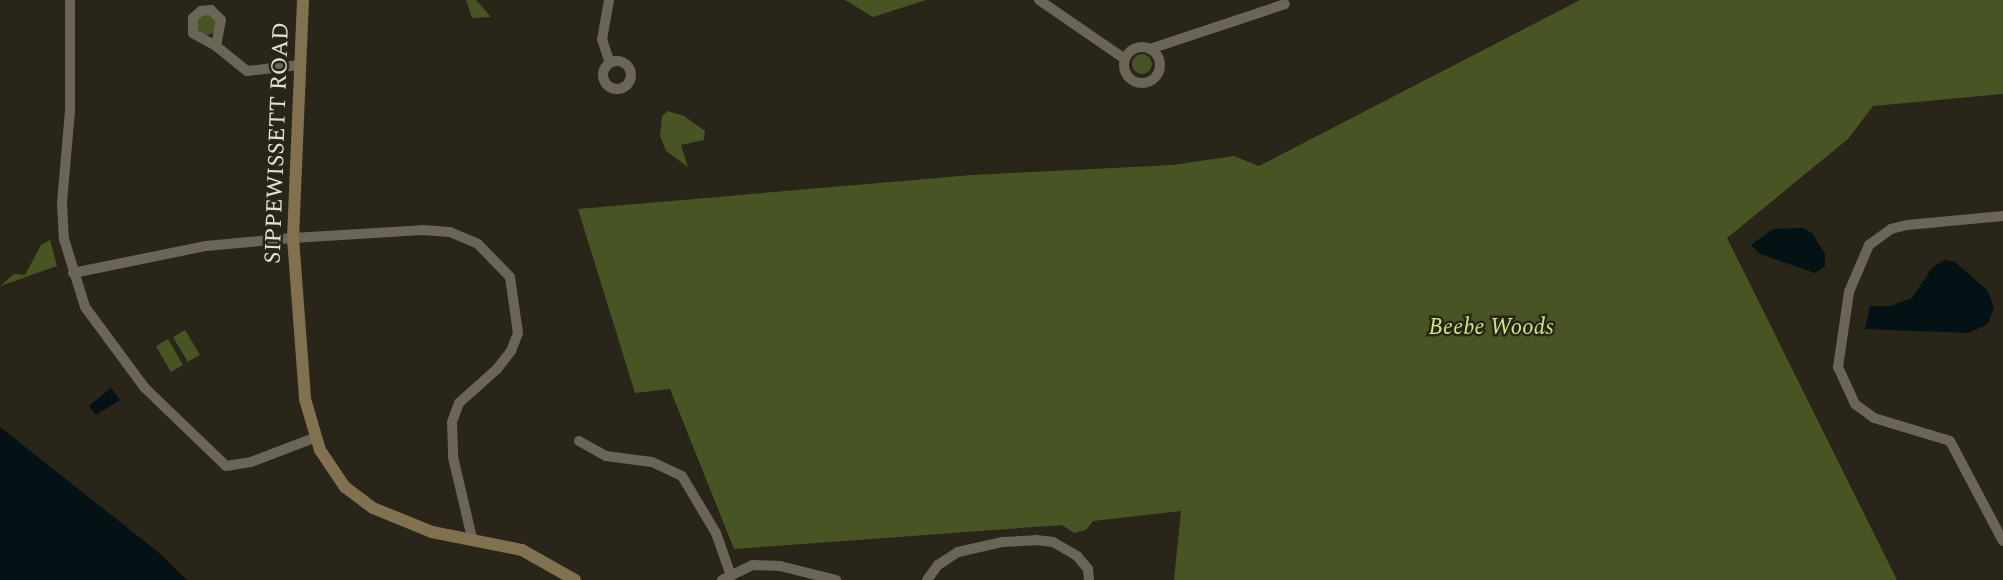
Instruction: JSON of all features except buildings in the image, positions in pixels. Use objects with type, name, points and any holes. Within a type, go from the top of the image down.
[{"type":"main road","name":"SIPPEWISSETT ROAD","points":[[303,0],[293,238],[305,400],[314,438],[345,487],[373,508],[416,527],[472,538],[542,558],[575,580]]},
{"type":"street","points":[[70,0],[70,111],[62,203],[73,273],[85,307],[122,361],[222,464],[241,465],[314,438]]},
{"type":"street","points":[[609,0],[602,39],[610,63]]},
{"type":"street","points":[[1039,0],[1125,59],[1127,75],[1136,82],[1148,81],[1157,75],[1160,64],[1150,49]]},
{"type":"street","points":[[1125,59],[1138,47],[1150,49],[1285,4]]},
{"type":"street","points":[[216,46],[247,71],[299,65]]},
{"type":"street","points":[[2003,216],[1907,225],[1879,236],[1861,257],[1849,292],[1838,368],[1855,404],[1874,418],[1950,441],[2003,541]]},
{"type":"street","points":[[73,273],[206,246],[293,238],[450,232],[478,244],[510,276],[518,333],[511,351],[459,402],[452,422],[453,457],[472,538]]},
{"type":"street","points":[[579,441],[606,456],[652,462],[682,476],[716,533],[726,576],[753,565],[780,566],[836,580]]},
{"type":"street","points":[[927,580],[938,565],[958,552],[1002,542],[1036,540],[1053,542],[1077,555],[1088,569],[1089,580]]},
{"type":"green space","points":[[466,0],[476,0],[491,17],[472,18]]},
{"type":"green space","points":[[845,0],[926,0],[873,17]]},
{"type":"green space","name":"Beebe Woods","points":[[1580,0],[2003,0],[2003,94],[1873,106],[1848,139],[1727,238],[1897,580],[1174,580],[1181,511],[1093,521],[1086,530],[1074,533],[1062,525],[734,549],[670,389],[635,393],[578,209],[972,175],[1173,165],[1234,156],[1259,166]]},
{"type":"green space","points":[[203,15],[211,15],[217,25],[211,35],[203,35],[197,29],[197,21]]},
{"type":"green space","points":[[1142,54],[1149,57],[1152,64],[1149,71],[1142,74],[1135,71],[1132,64],[1135,57]]},
{"type":"green space","points":[[668,111],[684,116],[705,131],[704,140],[681,145],[688,167],[666,151],[660,136],[662,116]]},
{"type":"green space","points":[[50,240],[57,266],[0,286],[14,274],[25,275],[41,245]]},
{"type":"green space","points":[[185,330],[200,355],[188,362],[173,337]]},
{"type":"green space","points":[[168,339],[183,365],[171,372],[156,346]]},
{"type":"shaded area","points":[[1803,228],[1812,233],[1825,254],[1825,266],[1815,273],[1760,254],[1751,245],[1773,229]]},
{"type":"shaded area","points":[[1944,260],[1955,262],[1988,291],[1994,308],[1988,324],[1968,333],[1865,329],[1870,306],[1890,306],[1912,298],[1932,268]]},
{"type":"shaded area","points":[[111,388],[120,400],[96,415],[89,406]]},
{"type":"shaded area","points":[[0,427],[158,552],[187,580],[0,580]]}]
